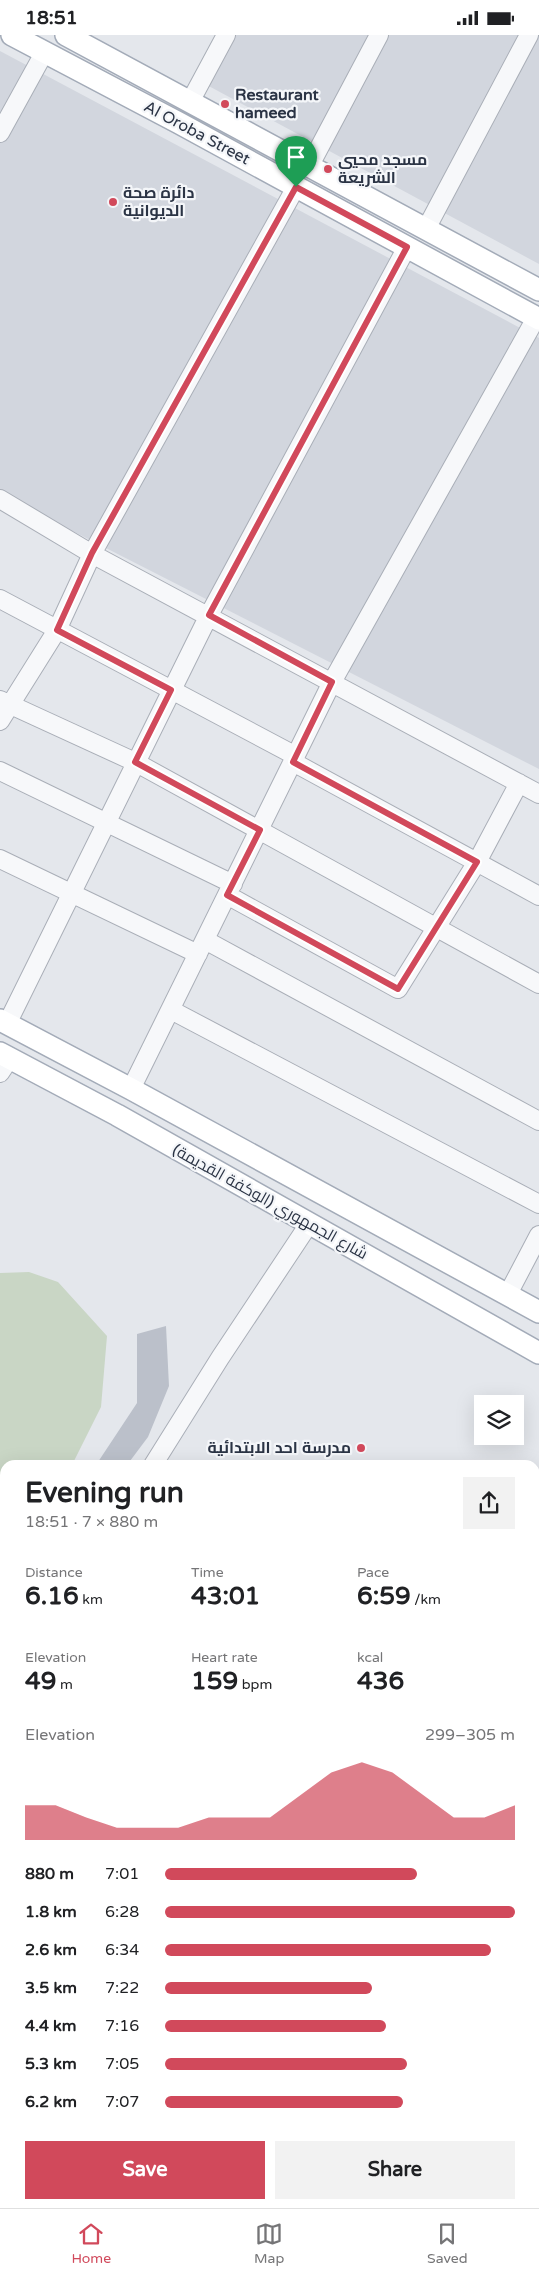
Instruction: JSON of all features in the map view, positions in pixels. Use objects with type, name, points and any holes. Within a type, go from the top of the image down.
[{"type":"main road","name":"Al Oroba Street","points":[[12,35],[179,123],[538,318]]},
{"type":"main road","name":"Al Oroba Street","points":[[66,35],[539,290]]},
{"type":"main road","name":"شارع الجمهوري (الوكفة القديمة)","points":[[3,1022],[131,1089],[539,1312]]},
{"type":"main road","name":"شارع الجمهوري (الوكفة القديمة)","points":[[3,1061],[117,1115],[539,1353]]},
{"type":"main road","points":[[336,1239],[352,1209]]},
{"type":"street","points":[[190,102],[226,35]]},
{"type":"street","points":[[309,167],[379,35]]},
{"type":"street","points":[[426,229],[529,35]]},
{"type":"street","points":[[0,133],[44,53]]},
{"type":"street","points":[[0,721],[4,702],[57,630],[92,553],[296,187]]},
{"type":"street","points":[[3,1022],[71,892],[209,615],[407,247]]},
{"type":"street","points":[[131,1089],[332,682],[538,318]]},
{"type":"street","points":[[0,499],[92,553],[539,794]]},
{"type":"street","points":[[0,599],[171,690],[539,896]]},
{"type":"street","points":[[4,702],[135,762],[539,984]]},
{"type":"street","points":[[0,771],[105,822],[230,889],[398,989],[477,862],[519,783]]},
{"type":"street","points":[[0,859],[71,892],[202,947],[539,1121]]},
{"type":"street","points":[[171,1010],[539,1204]]},
{"type":"street","points":[[156,1460],[220,1358],[309,1224]]},
{"type":"street","points":[[508,1294],[539,1235]]},
{"type":"shaded area","points":[[232,35],[539,35],[539,264],[205,84]]},
{"type":"shaded area","points":[[0,51],[539,338],[539,769],[0,494]]},
{"type":"green space","points":[[29,1272],[58,1282],[107,1336],[101,1407],[74,1460],[0,1460],[0,1273]]},
{"type":"building","points":[[166,1326],[169,1386],[148,1437],[131,1460],[99,1460],[137,1403],[137,1334]]},
{"type":"place","name":"Restaurant hameed","points":[[225,104]]},
{"type":"place","name":"مسجد محيي الشريعة","points":[[328,169]]},
{"type":"place","name":"دائرة صحة الديوانية","points":[[113,202]]},
{"type":"place","name":"مدرسة احد الابتدائية","points":[[361,1448]]},
{"type":"route","points":[[296,187],[407,247],[209,615],[332,682],[293,762],[477,862],[398,989],[227,895],[260,830],[135,762],[171,690],[57,630],[92,553],[296,187]]}]
